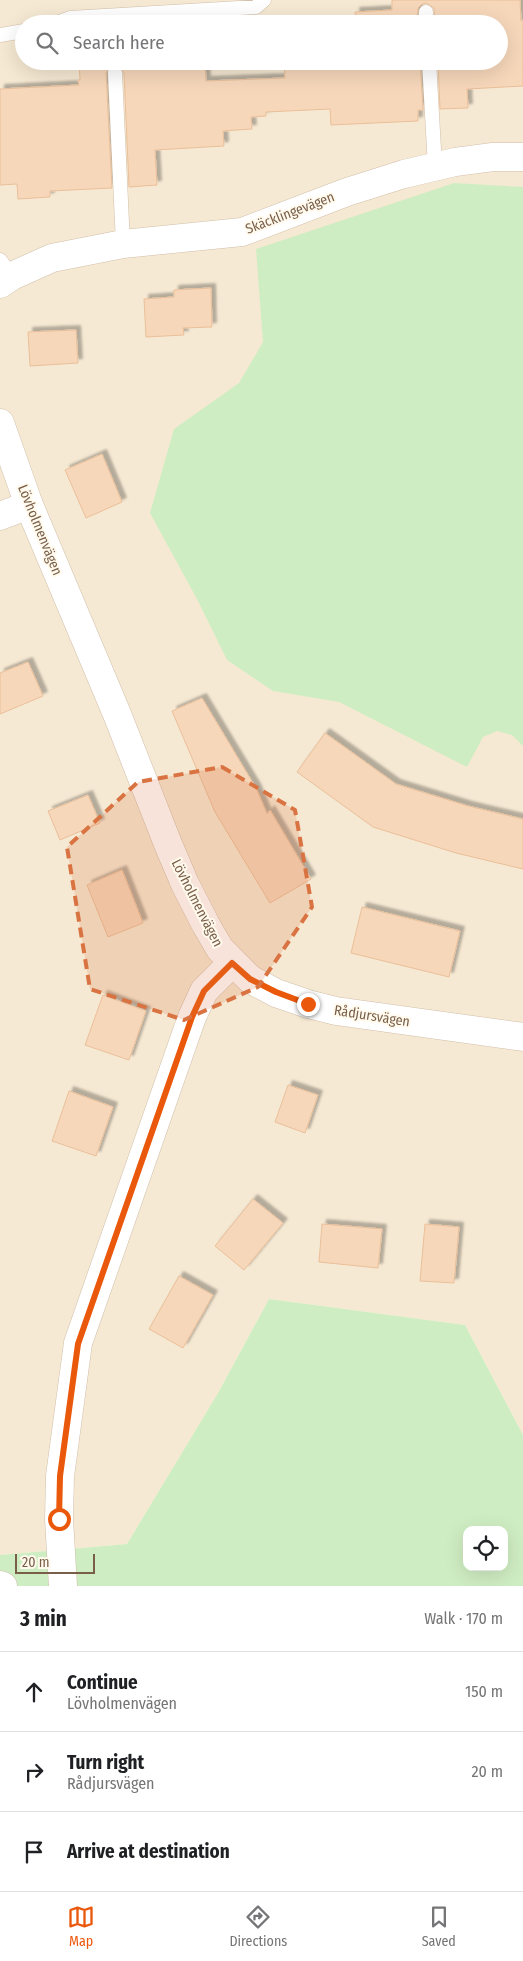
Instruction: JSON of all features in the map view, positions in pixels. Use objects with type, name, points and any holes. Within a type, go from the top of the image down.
[{"type":"street","name":"Skäcklingevägen","points":[[4,273],[52,258],[123,244],[242,232],[347,192],[404,174],[455,162],[493,157],[523,157]]},
{"type":"street","name":"Lövholmenvägen","points":[[0,423],[29,505],[117,714],[185,884],[220,949],[232,963]]},
{"type":"street","points":[[0,516],[29,505]]},
{"type":"street","points":[[63,1586],[59,1519],[60,1476],[78,1344],[192,1017],[204,991],[232,963]]},
{"type":"street","name":"Rådjursvägen","points":[[232,963],[250,979],[276,992],[308,1004],[336,1011],[523,1038]]},
{"type":"lane","points":[[121,15],[256,7],[264,0]]},
{"type":"lane","points":[[0,35],[15,32]]},
{"type":"lane","points":[[430,70],[435,167]]},
{"type":"lane","points":[[115,73],[123,244]]},
{"type":"highlighted area","points":[[222,767],[295,810],[312,907],[258,987],[184,1020],[90,989],[67,847],[138,782]]},
{"type":"shaded area","points":[[0,0],[523,0],[523,1435],[465,1325],[269,1299],[218,1393],[127,1544],[0,1555]]},
{"type":"green space","points":[[454,183],[523,187],[523,746],[512,735],[497,731],[483,737],[467,767],[339,702],[273,691],[227,660],[198,601],[150,513],[174,429],[239,383],[263,342],[256,249]]},
{"type":"green space","points":[[269,1299],[465,1325],[523,1435],[523,1586],[0,1586],[0,1555],[127,1544],[218,1393]]},
{"type":"building","points":[[392,0],[520,0],[521,21],[523,20],[523,86],[467,89],[468,108],[440,109],[438,70],[508,70],[508,15],[434,15],[434,8],[426,3],[418,8],[418,15],[355,15],[355,12],[392,10]]},
{"type":"building","points":[[79,70],[108,70],[106,73],[112,188],[50,191],[50,197],[18,199],[17,184],[0,185],[0,89],[79,85],[78,80],[80,80]]},
{"type":"building","points":[[122,70],[205,70],[206,81],[285,78],[284,70],[421,70],[423,110],[418,110],[418,121],[331,125],[330,109],[266,112],[266,116],[251,117],[252,129],[223,131],[224,146],[155,150],[157,185],[129,187],[124,73]]},
{"type":"building","points":[[211,288],[212,327],[183,328],[184,335],[146,337],[144,299],[174,297],[174,290]]},
{"type":"building","points":[[76,330],[78,363],[30,366],[28,332]]},
{"type":"building","points":[[102,454],[122,502],[86,518],[65,470]]},
{"type":"building","points":[[28,662],[43,696],[0,714],[0,673]]},
{"type":"building","points":[[202,698],[256,788],[267,814],[270,810],[311,879],[270,903],[215,812],[172,711]]},
{"type":"building","points":[[325,733],[396,784],[468,806],[523,819],[523,869],[456,853],[373,827],[297,772]]},
{"type":"building","points":[[88,795],[100,823],[60,840],[48,811]]},
{"type":"building","points":[[122,870],[143,923],[108,937],[87,885]]},
{"type":"building","points":[[362,907],[460,931],[449,977],[351,953]]},
{"type":"building","points":[[103,995],[146,1011],[129,1060],[85,1045]]},
{"type":"building","points":[[288,1085],[318,1095],[305,1133],[275,1122]]},
{"type":"building","points":[[69,1091],[113,1107],[96,1156],[52,1141]]},
{"type":"building","points":[[253,1199],[283,1223],[244,1270],[215,1246]]},
{"type":"building","points":[[322,1224],[382,1229],[378,1268],[319,1262]]},
{"type":"building","points":[[425,1224],[459,1227],[454,1283],[420,1281]]},
{"type":"building","points":[[179,1276],[213,1295],[183,1348],[149,1329]]},
{"type":"route","points":[[59,1519],[60,1476],[78,1344],[144,1151],[192,1017],[204,991],[232,963],[250,979],[276,992],[308,1004]]}]
